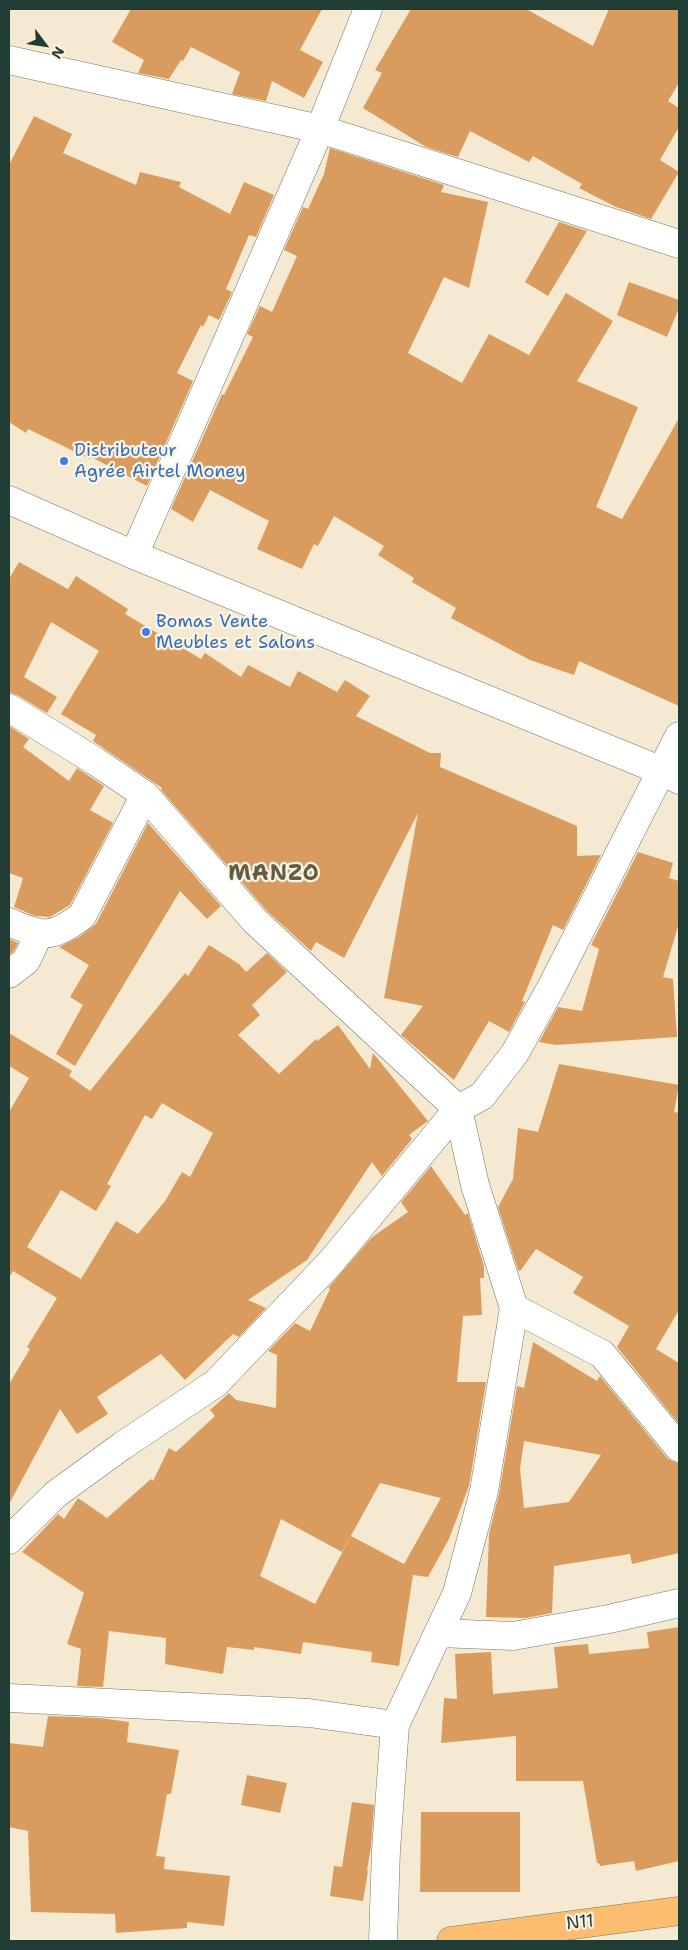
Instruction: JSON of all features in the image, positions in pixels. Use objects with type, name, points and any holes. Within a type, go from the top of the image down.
[{"type":"main road","name":"N11","points":[[451,1941],[679,1911]]},
{"type":"street","points":[[134,555],[320,129],[368,9]]},
{"type":"street","points":[[9,60],[320,129],[679,244]]},
{"type":"street","points":[[9,500],[134,555],[671,776]]},
{"type":"street","points":[[9,708],[95,761],[145,795],[255,920],[458,1109],[475,1185],[514,1308],[484,1491],[457,1593],[395,1726],[386,1850],[383,1941]]},
{"type":"street","points":[[9,1540],[56,1494],[122,1446],[216,1384],[331,1262],[458,1109],[482,1096],[515,1053],[557,975],[671,776],[679,736]]},
{"type":"street","points":[[9,922],[40,934],[55,932],[82,916],[145,795]]},
{"type":"street","points":[[9,974],[26,961],[40,934]]},
{"type":"street","points":[[514,1308],[602,1354],[679,1448]]},
{"type":"street","points":[[439,1633],[513,1636],[609,1619],[679,1603]]},
{"type":"street","points":[[9,1698],[309,1714],[395,1726]]},
{"type":"building","points":[[131,9],[322,9],[300,50],[323,62],[304,98],[272,81],[266,101],[232,94],[240,72],[191,47],[169,79],[138,73],[144,60],[112,42]]},
{"type":"building","points":[[411,9],[526,9],[593,46],[609,9],[679,9],[679,83],[668,101],[679,108],[679,127],[660,160],[679,172],[651,219],[616,207],[579,188],[582,184],[533,156],[529,162],[470,131],[458,157],[426,147],[363,108],[382,73],[375,70]]},
{"type":"building","points":[[34,116],[72,134],[63,153],[136,185],[140,172],[181,182],[179,187],[230,214],[244,182],[274,195],[256,237],[249,235],[226,289],[232,292],[219,320],[209,315],[203,327],[201,325],[177,373],[193,381],[147,486],[91,457],[90,459],[28,429],[26,433],[9,422],[9,165]]},
{"type":"building","points":[[330,148],[444,185],[441,192],[488,202],[469,288],[444,277],[408,353],[462,383],[489,334],[529,355],[566,293],[613,321],[577,381],[638,407],[596,507],[622,519],[679,418],[679,706],[579,661],[574,675],[530,660],[451,618],[456,608],[412,582],[414,578],[378,555],[384,546],[334,516],[318,546],[314,544],[302,569],[257,549],[269,521],[210,490],[193,522],[171,509],[222,394],[224,395],[253,337],[247,334],[260,306],[272,312],[297,256],[284,250],[303,207],[308,209],[324,174]]},
{"type":"building","points":[[559,222],[587,231],[548,296],[525,282]]},
{"type":"building","points":[[629,282],[679,300],[679,308],[667,337],[617,315]]},
{"type":"building","points":[[19,562],[68,589],[76,576],[128,609],[125,614],[201,659],[205,653],[241,677],[248,665],[290,687],[298,671],[337,692],[345,680],[370,696],[356,716],[430,753],[441,753],[440,767],[577,826],[577,856],[601,855],[563,930],[553,925],[522,1001],[525,1002],[509,1032],[489,1021],[454,1080],[401,1035],[423,1006],[384,998],[418,813],[344,958],[316,942],[311,951],[266,910],[161,790],[162,788],[93,741],[96,735],[61,714],[99,651],[51,622],[24,677],[57,697],[47,713],[9,692],[9,579]]},
{"type":"building","points":[[9,726],[29,739],[23,747],[69,781],[77,768],[104,786],[90,810],[113,823],[70,905],[50,917],[35,916],[14,907],[23,878],[9,873]]},
{"type":"building","points":[[148,823],[221,906],[207,919],[180,891],[75,1066],[56,1054],[83,1005],[70,997],[89,965],[59,947],[79,937],[96,924]]},
{"type":"building","points":[[638,852],[673,863],[669,878],[679,881],[679,923],[663,977],[673,979],[677,1037],[556,1045],[539,1042],[558,1007],[582,1011],[599,949],[591,945]]},
{"type":"building","points":[[9,939],[18,943],[14,951],[9,955]]},
{"type":"building","points":[[209,945],[239,964],[246,972],[267,953],[287,972],[252,1005],[260,1015],[238,1035],[279,1074],[316,1039],[317,1041],[338,1025],[370,1069],[373,1053],[428,1121],[409,1135],[412,1139],[382,1176],[372,1162],[307,1260],[248,1300],[266,1308],[239,1337],[233,1334],[185,1380],[161,1354],[97,1397],[108,1414],[77,1434],[60,1409],[9,1504],[9,1384],[30,1349],[27,1347],[57,1298],[13,1271],[9,1278],[9,1112],[29,1078],[9,1066],[9,1033],[72,1071],[69,1076],[90,1091],[185,973],[188,976]],"holes":[[[162,1103],[213,1133],[190,1177],[182,1172],[165,1201],[138,1234],[116,1221],[81,1279],[27,1247],[61,1190],[96,1211],[111,1186],[107,1184],[145,1115],[152,1119]]]},
{"type":"building","points":[[559,1064],[679,1085],[674,1112],[679,1113],[679,1310],[656,1349],[679,1363],[679,1424],[617,1347],[629,1326],[573,1293],[583,1277],[536,1249],[520,1271],[518,1270],[498,1207],[513,1179],[518,1128],[538,1132]]},
{"type":"building","points":[[431,1166],[465,1215],[468,1213],[484,1266],[484,1278],[480,1278],[482,1315],[463,1316],[457,1382],[486,1382],[469,1486],[449,1539],[428,1577],[413,1575],[399,1666],[371,1662],[372,1652],[303,1642],[301,1654],[254,1647],[254,1650],[227,1647],[223,1674],[165,1664],[166,1638],[109,1631],[103,1687],[77,1686],[81,1649],[67,1644],[84,1593],[22,1552],[58,1514],[64,1519],[78,1498],[107,1518],[151,1479],[153,1481],[169,1448],[176,1452],[215,1416],[210,1410],[229,1393],[236,1400],[276,1408],[277,1355],[268,1351],[295,1323],[310,1331],[330,1289],[328,1288],[371,1238],[408,1212],[401,1202]],"holes":[[[380,1483],[441,1498],[404,1564],[351,1536],[315,1604],[260,1576],[281,1519],[342,1552]]]},
{"type":"building","points":[[533,1342],[597,1381],[600,1376],[667,1458],[679,1463],[679,1553],[632,1564],[630,1554],[554,1566],[552,1613],[526,1618],[486,1617],[489,1534],[499,1494],[517,1386],[524,1388]],"holes":[[[524,1441],[601,1455],[569,1502],[524,1508],[520,1469]]]},
{"type":"building","points":[[679,1627],[679,1861],[636,1871],[634,1861],[600,1866],[597,1863],[583,1781],[516,1781],[516,1736],[441,1743],[444,1698],[457,1699],[455,1654],[491,1652],[493,1694],[558,1688],[554,1647],[588,1644],[589,1654],[649,1648],[647,1632]]},
{"type":"building","points":[[48,1716],[100,1718],[129,1722],[127,1742],[179,1750],[171,1794],[167,1794],[156,1856],[165,1857],[164,1869],[230,1876],[224,1926],[187,1922],[187,1928],[116,1933],[115,1914],[31,1912],[28,1831],[9,1827],[9,1743],[43,1747]]},
{"type":"building","points":[[247,1775],[287,1783],[280,1813],[241,1805]]},
{"type":"building","points":[[352,1802],[374,1805],[371,1846],[363,1901],[330,1896],[334,1866],[342,1867]]},
{"type":"building","points":[[421,1812],[520,1812],[520,1892],[420,1892]]},
{"type":"place","name":"Distributeur Agrée Airtel Money","points":[[64,461]]},
{"type":"place","name":"Bomas Vente Meubles et Salons","points":[[146,632]]},
{"type":"district","name":"MANZO","points":[[274,874]]}]
